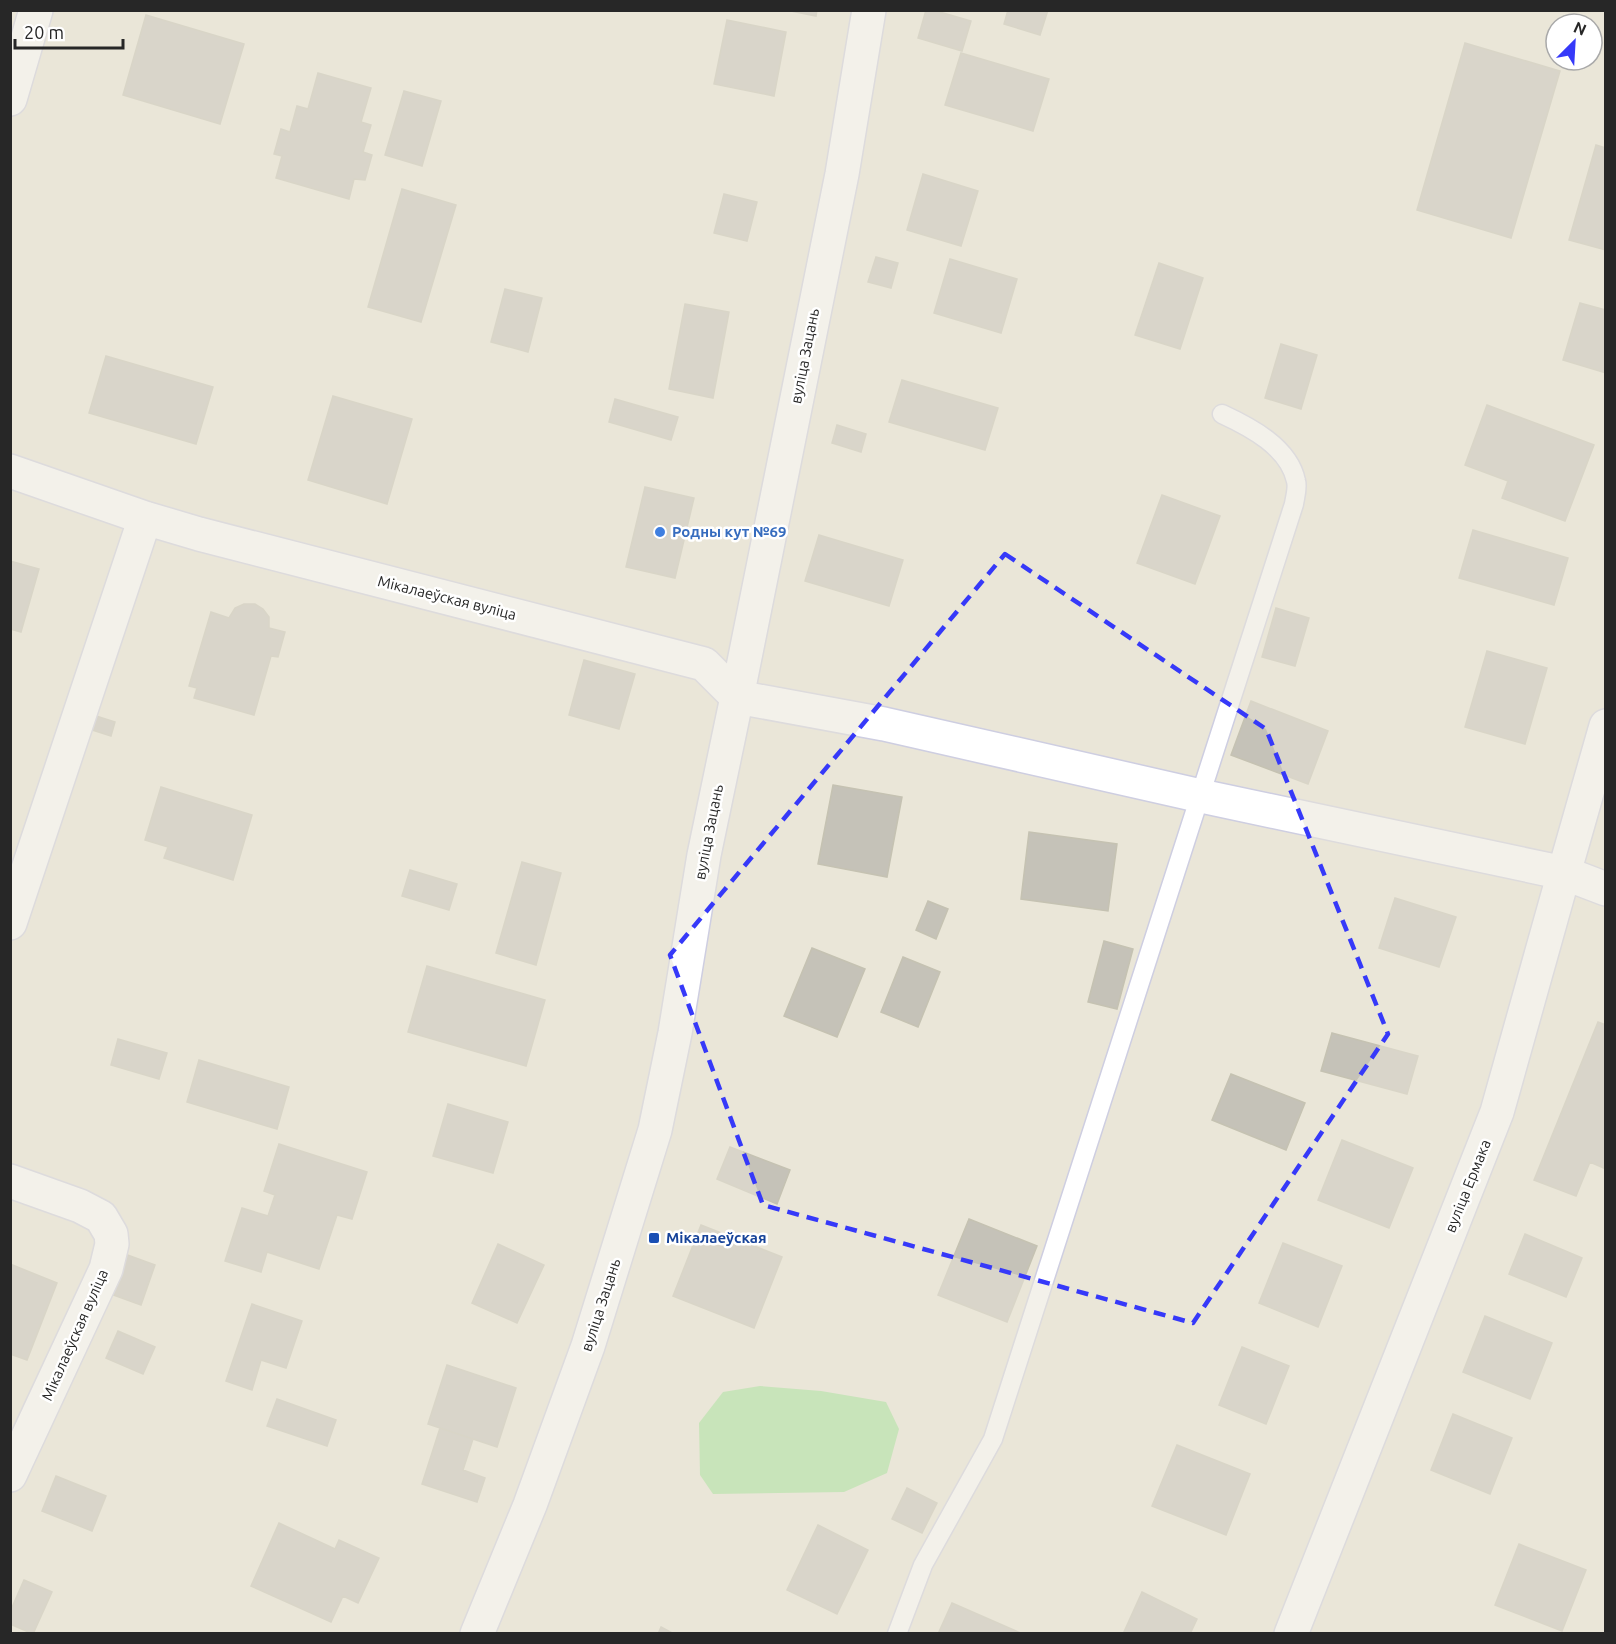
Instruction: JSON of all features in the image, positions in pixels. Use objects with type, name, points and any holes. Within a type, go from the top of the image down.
[{"type":"street","points":[[10,99],[36,10]]},
{"type":"street","name":"вуліца Зацань","points":[[477,1634],[530,1505],[588,1346],[655,1130],[675,1033],[704,855],[842,174],[869,10]]},
{"type":"street","name":"Мікалаеўская вуліца","points":[[10,471],[145,518],[704,664],[737,697]]},
{"type":"street","points":[[10,923],[145,518]]},
{"type":"street","points":[[737,697],[884,724],[1202,796],[1564,873],[1605,889]]},
{"type":"street","name":"вуліца Ермака","points":[[1291,1634],[1497,1112],[1605,726]]},
{"type":"street","name":"Мікалаеўская вуліца","points":[[10,1181],[92,1211],[107,1224],[112,1244],[106,1269],[10,1475]]},
{"type":"lane","points":[[897,1634],[922,1565],[993,1439],[1202,796],[1294,504],[1297,482],[1290,465],[1279,451],[1248,426],[1222,414]]},
{"type":"highlighted area","points":[[1005,554],[1266,729],[1388,1034],[1193,1323],[763,1205],[670,955]]},
{"type":"green space","points":[[760,1386],[821,1391],[886,1402],[899,1429],[887,1473],[844,1492],[713,1494],[700,1475],[699,1423],[723,1392]]},
{"type":"building","points":[[786,10],[817,10],[816,16]]},
{"type":"building","points":[[926,10],[971,21],[962,51],[918,38]]},
{"type":"building","points":[[1008,10],[1048,10],[1040,35],[1004,24]]},
{"type":"building","points":[[146,15],[244,44],[220,124],[123,95]]},
{"type":"building","points":[[727,20],[786,32],[774,96],[714,84]]},
{"type":"building","points":[[1465,43],[1544,66],[1544,72],[1560,72],[1511,238],[1417,210]]},
{"type":"building","points":[[961,53],[1049,79],[1033,131],[945,105]]},
{"type":"building","points":[[318,73],[371,88],[361,122],[371,125],[363,152],[372,155],[365,180],[354,179],[349,199],[276,178],[282,156],[274,154],[281,129],[290,132],[297,106],[308,109]]},
{"type":"building","points":[[404,91],[441,101],[422,166],[385,155]]},
{"type":"building","points":[[1596,145],[1606,148],[1606,250],[1569,240]]},
{"type":"building","points":[[923,174],[978,191],[961,246],[907,230]]},
{"type":"building","points":[[402,189],[456,205],[421,322],[368,307]]},
{"type":"building","points":[[724,194],[757,202],[747,241],[714,233]]},
{"type":"building","points":[[876,257],[898,263],[891,288],[868,282]]},
{"type":"building","points":[[950,259],[1017,279],[1001,333],[934,313]]},
{"type":"building","points":[[1159,263],[1203,278],[1180,349],[1135,335]]},
{"type":"building","points":[[505,289],[542,298],[528,352],[491,342]]},
{"type":"building","points":[[1580,303],[1606,310],[1606,373],[1563,360]]},
{"type":"building","points":[[685,304],[729,312],[713,398],[669,389]]},
{"type":"building","points":[[1281,344],[1317,355],[1301,409],[1265,398]]},
{"type":"building","points":[[106,356],[213,387],[196,444],[89,413]]},
{"type":"building","points":[[902,380],[998,408],[985,450],[889,422]]},
{"type":"building","points":[[333,396],[412,419],[387,504],[308,480]]},
{"type":"building","points":[[615,399],[678,417],[671,440],[609,422]]},
{"type":"building","points":[[1487,405],[1594,445],[1565,521],[1502,498],[1508,481],[1465,465]]},
{"type":"building","points":[[837,425],[866,434],[861,452],[832,443]]},
{"type":"building","name":"Родны кут №69","points":[[645,487],[694,498],[675,578],[626,567]]},
{"type":"building","points":[[1162,495],[1220,516],[1195,584],[1137,563]]},
{"type":"building","points":[[1473,530],[1568,558],[1554,605],[1459,578]]},
{"type":"building","points":[[819,535],[903,560],[889,606],[805,581]]},
{"type":"building","points":[[10,561],[39,569],[21,632],[10,629]]},
{"type":"building","points":[[244,604],[255,604],[263,609],[269,617],[269,628],[285,632],[278,657],[271,656],[254,715],[194,698],[197,688],[189,686],[211,612],[229,618],[235,608]]},
{"type":"building","points":[[1276,608],[1309,618],[1295,666],[1262,657]]},
{"type":"building","points":[[1487,651],[1547,668],[1525,744],[1465,727]]},
{"type":"building","points":[[584,660],[635,674],[619,729],[569,715]]},
{"type":"building","points":[[1251,701],[1328,731],[1308,784],[1231,755]]},
{"type":"building","points":[[93,715],[115,722],[111,736],[89,729]]},
{"type":"building","points":[[833,785],[902,797],[887,877],[818,864]]},
{"type":"building","points":[[161,787],[252,815],[233,880],[164,858],[168,847],[145,840]]},
{"type":"building","points":[[1029,832],[1117,844],[1108,911],[1021,899]]},
{"type":"building","points":[[522,862],[561,873],[536,965],[496,953]]},
{"type":"building","points":[[410,870],[457,884],[449,910],[402,896]]},
{"type":"building","points":[[1395,898],[1456,917],[1439,967],[1379,948]]},
{"type":"building","points":[[928,901],[948,909],[936,939],[916,930]]},
{"type":"building","points":[[1104,941],[1133,949],[1117,1009],[1088,1002]]},
{"type":"building","points":[[812,948],[865,969],[837,1037],[784,1016]]},
{"type":"building","points":[[903,957],[940,972],[918,1027],[881,1012]]},
{"type":"building","points":[[427,966],[545,1000],[526,1066],[408,1032]]},
{"type":"building","points":[[1598,1022],[1606,1025],[1606,1169],[1590,1162],[1576,1196],[1534,1180]]},
{"type":"building","points":[[1332,1033],[1418,1056],[1407,1094],[1321,1071]]},
{"type":"building","points":[[118,1039],[167,1053],[159,1079],[111,1065]]},
{"type":"building","points":[[199,1060],[289,1087],[277,1129],[187,1102]]},
{"type":"building","points":[[1231,1074],[1305,1103],[1286,1150],[1212,1120]]},
{"type":"building","points":[[448,1104],[508,1122],[493,1173],[433,1156]]},
{"type":"building","points":[[1342,1140],[1413,1168],[1389,1228],[1318,1200]]},
{"type":"building","points":[[279,1144],[367,1172],[352,1219],[337,1215],[319,1269],[267,1252],[261,1272],[225,1261],[242,1208],[268,1216],[275,1195],[264,1191]]},
{"type":"building","points":[[730,1147],[790,1170],[777,1204],[717,1179]]},
{"type":"building","points":[[969,1219],[1037,1246],[1007,1322],[938,1295]]},
{"type":"building","points":[[701,1225],[782,1257],[754,1328],[673,1296]]},
{"type":"building","points":[[1525,1234],[1582,1258],[1566,1297],[1509,1274]]},
{"type":"building","points":[[1283,1243],[1342,1266],[1318,1327],[1259,1303]]},
{"type":"building","points":[[498,1244],[544,1265],[517,1323],[472,1303]]},
{"type":"building","points":[[122,1253],[155,1265],[141,1305],[108,1293]]},
{"type":"building","points":[[10,1264],[57,1283],[27,1360],[10,1354]]},
{"type":"building","points":[[252,1304],[302,1321],[286,1368],[261,1360],[252,1390],[226,1381]]},
{"type":"building","points":[[1485,1316],[1552,1343],[1530,1399],[1463,1372]]},
{"type":"building","points":[[118,1331],[155,1347],[143,1374],[106,1358]]},
{"type":"building","points":[[1242,1347],[1289,1366],[1266,1424],[1219,1405]]},
{"type":"building","points":[[447,1365],[516,1388],[497,1447],[428,1424]]},
{"type":"building","points":[[277,1399],[336,1420],[327,1446],[267,1426]]},
{"type":"building","points":[[1453,1414],[1512,1438],[1490,1494],[1431,1470]]},
{"type":"building","points":[[440,1428],[473,1439],[463,1470],[485,1478],[477,1502],[422,1484]]},
{"type":"building","points":[[1177,1445],[1250,1474],[1226,1535],[1152,1506]]},
{"type":"building","points":[[56,1476],[106,1496],[92,1531],[42,1511]]},
{"type":"building","points":[[907,1488],[937,1503],[922,1533],[892,1519]]},
{"type":"building","points":[[279,1523],[335,1549],[339,1540],[379,1558],[358,1603],[343,1596],[331,1622],[251,1586]]},
{"type":"building","points":[[818,1525],[868,1550],[837,1614],[787,1590]]},
{"type":"building","points":[[1519,1544],[1586,1570],[1562,1631],[1495,1605]]},
{"type":"building","points":[[24,1580],[52,1592],[33,1634],[10,1624],[10,1612]]},
{"type":"building","points":[[1142,1592],[1197,1619],[1190,1634],[1123,1634]]},
{"type":"building","points":[[952,1603],[1023,1634],[938,1634]]},
{"type":"building","points":[[661,1627],[674,1634],[658,1634]]},
{"type":"place","name":"Родны кут №69","points":[[660,532]]},
{"type":"place","name":"Мікалаеўская","points":[[654,1238]]}]
